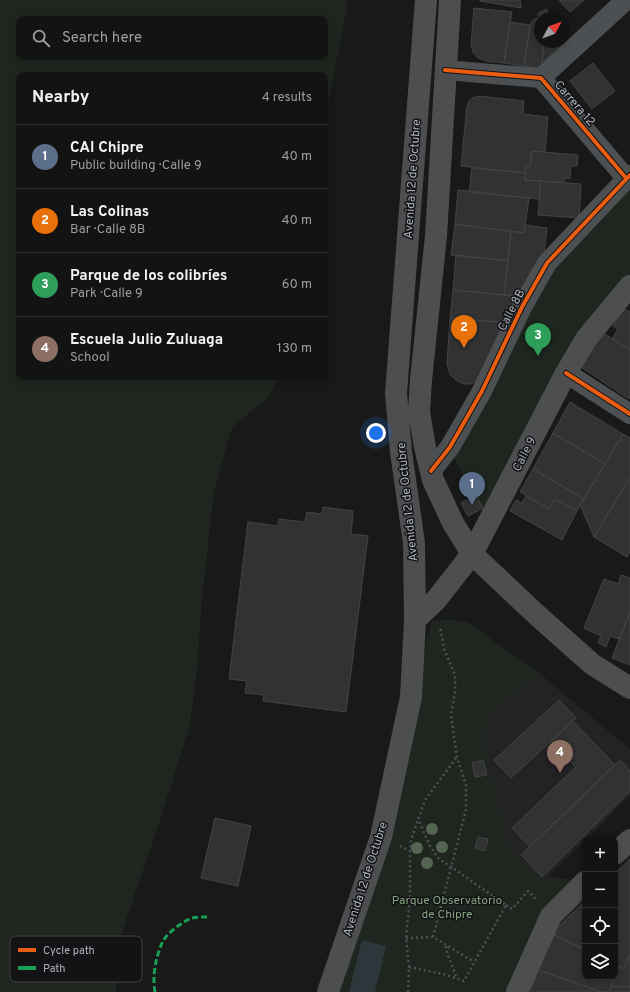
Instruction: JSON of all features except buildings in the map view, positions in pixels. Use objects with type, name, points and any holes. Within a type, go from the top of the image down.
[{"type":"main road","name":"Avenida 12 de Octubre","points":[[328,992],[381,837],[411,697],[415,620],[414,543],[401,452],[396,393],[426,0]]},
{"type":"main road","name":"Avenida 12 de Octubre","points":[[450,0],[436,236],[419,412],[433,480],[453,523],[472,554],[592,664],[630,688]]},
{"type":"main road","name":"Calle 9","points":[[415,620],[436,600],[472,554],[566,373],[586,339],[630,286]]},
{"type":"main road","points":[[618,851],[630,840]]},
{"type":"main road","points":[[517,992],[551,916],[582,885]]},
{"type":"street","points":[[541,78],[626,0]]},
{"type":"street","name":"Carrera 12","points":[[445,70],[541,78],[628,176]]},
{"type":"street","name":"Calle 8B","points":[[431,471],[450,447],[482,391],[522,307],[547,263],[628,176]]},
{"type":"street","points":[[566,373],[630,414]]},
{"type":"path","points":[[434,937],[466,810],[466,786],[457,758],[451,714],[456,692],[454,675],[444,649],[436,600]]},
{"type":"path","points":[[408,992],[409,967],[406,938],[410,896],[411,840],[425,800],[457,758]]},
{"type":"path","points":[[418,819],[430,846],[438,858],[512,909],[528,891],[551,916]]},
{"type":"path","points":[[409,967],[444,974],[464,981],[506,905]]},
{"type":"path","points":[[406,938],[434,937],[474,962]]},
{"type":"path","points":[[446,945],[448,959],[455,971],[456,978]]},
{"type":"shaded area","points":[[539,673],[630,749],[630,796],[590,836],[582,836],[582,843],[548,877],[532,873],[510,850],[485,750],[487,716]]},
{"type":"shaded area","points":[[362,940],[386,946],[375,992],[349,992]]},
{"type":"green space","points":[[0,0],[348,0],[328,105],[328,72],[16,72],[16,380],[278,380],[269,397],[232,427],[214,491],[190,725],[121,936],[10,936],[10,982],[116,982],[116,992],[0,992]]},
{"type":"green space","points":[[630,175],[630,286],[489,522],[459,467],[450,447],[522,307]]},
{"type":"green space","name":"Parque Observatorio de Chipre","points":[[450,620],[467,622],[539,673],[487,716],[485,750],[510,850],[532,873],[548,877],[582,881],[582,886],[517,992],[328,992],[432,621]]},
{"type":"marked path","points":[[155,992],[155,966],[165,938],[176,927],[189,919],[196,917],[208,917]]},
{"type":"cycle path","points":[[445,70],[541,78],[626,178]]},
{"type":"cycle path","points":[[431,471],[450,447],[482,391],[522,307],[547,263],[630,175]]},
{"type":"cycle path","points":[[566,373],[630,414]]},
{"type":"place","name":"Las Colinas","points":[[464,348]]},
{"type":"place","name":"Parque de los colibríes","points":[[538,356]]},
{"type":"place","name":"CAI Chipre","points":[[472,505]]},
{"type":"place","name":"Escuela Julio Zuluaga","points":[[560,773]]}]
